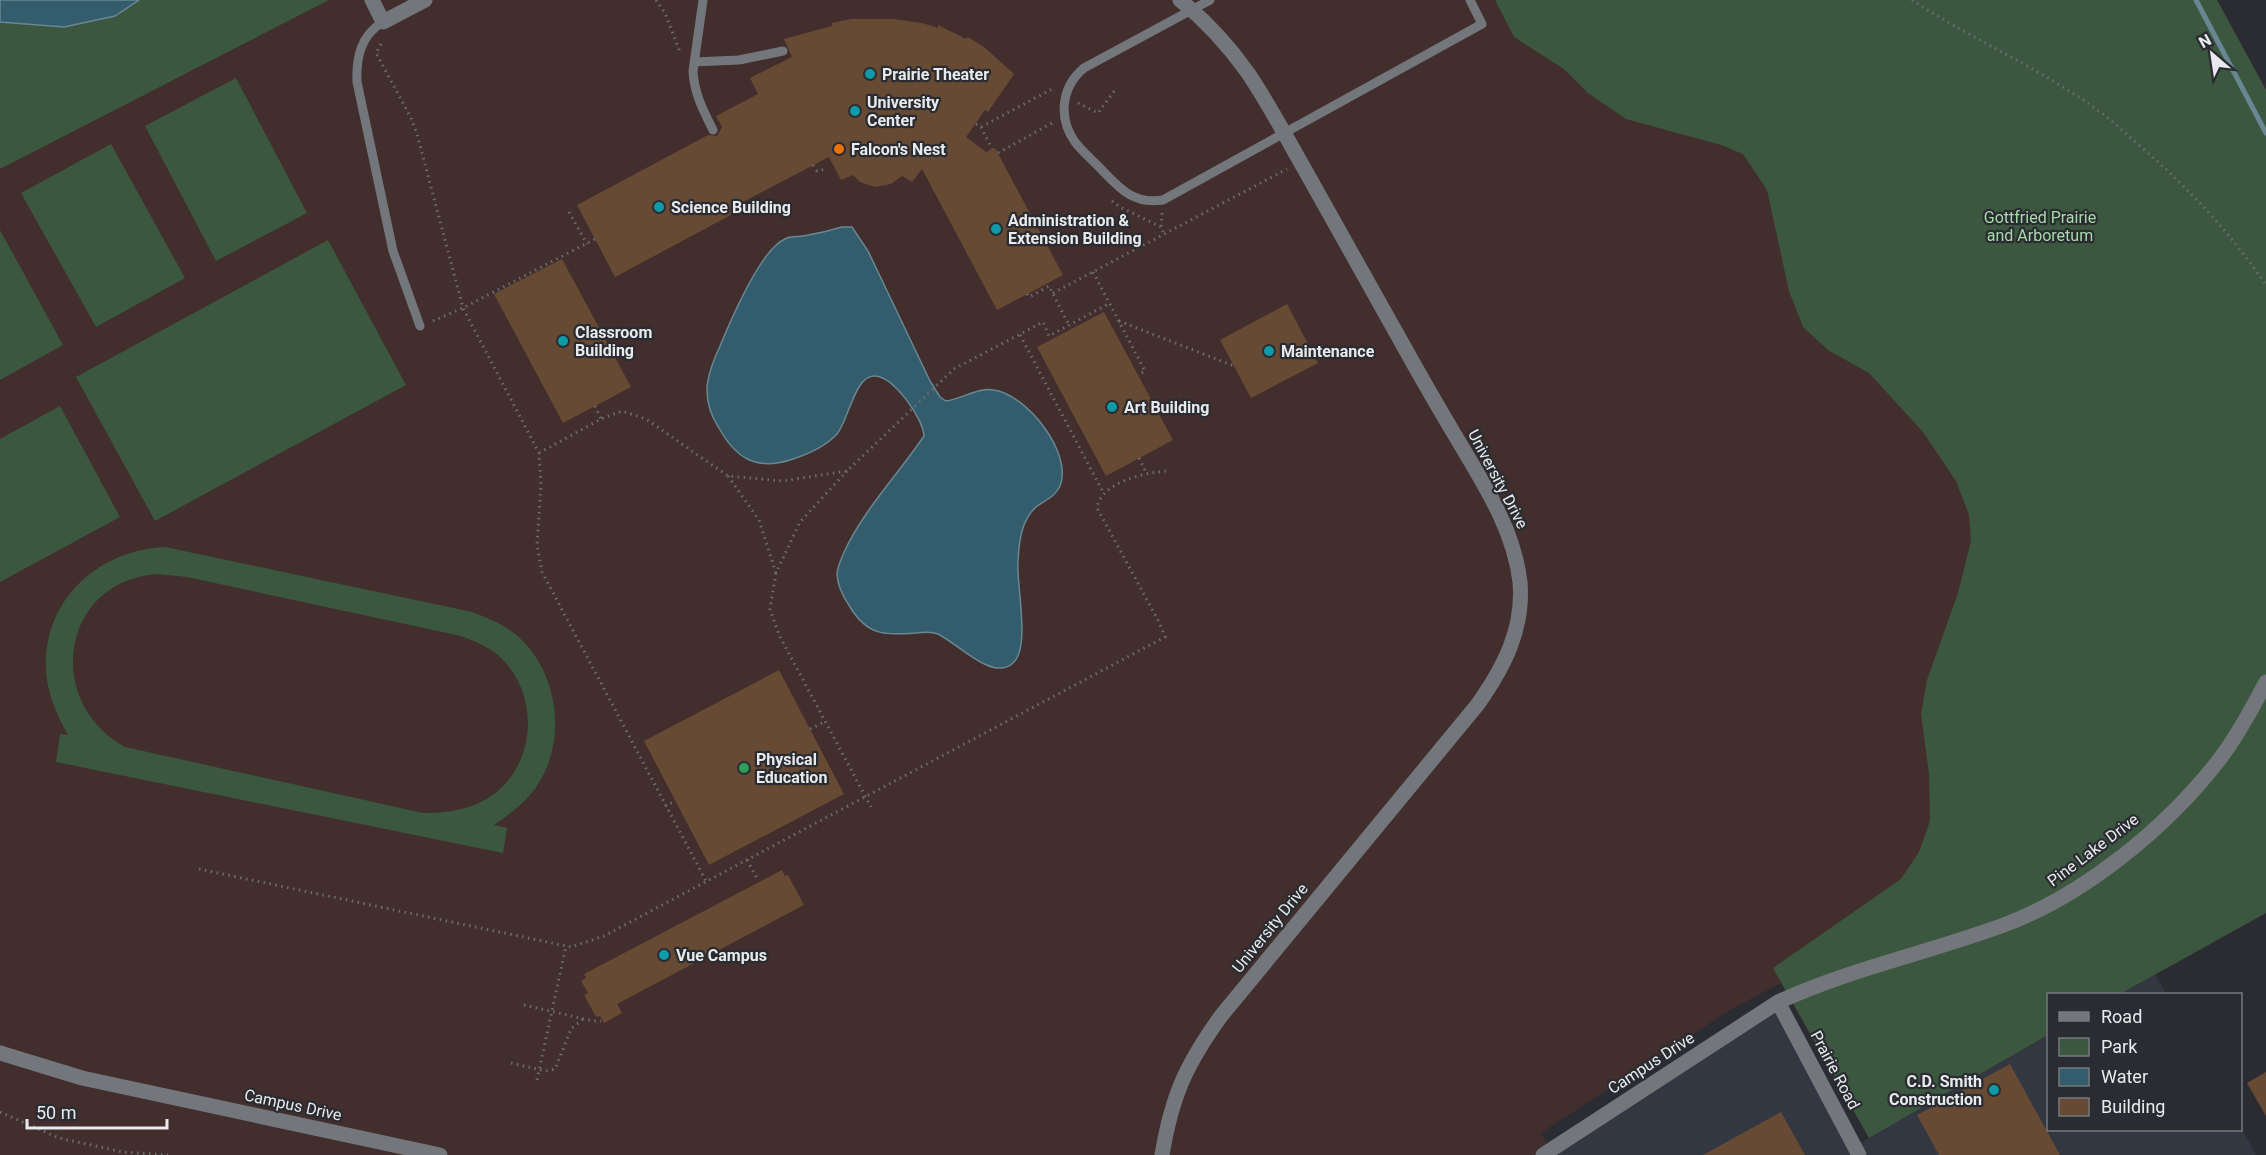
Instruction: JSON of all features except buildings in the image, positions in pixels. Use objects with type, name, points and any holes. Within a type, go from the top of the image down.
[{"type":"street","points":[[372,0],[383,22],[425,0]]},
{"type":"street","name":"University Drive","points":[[1162,1155],[1167,1124],[1180,1084],[1202,1042],[1478,704],[1509,654],[1518,619],[1520,584],[1514,551],[1489,493],[1417,370],[1285,132],[1260,90],[1231,51],[1180,0]]},
{"type":"street","name":"Pine Lake Drive","points":[[1778,1002],[1849,973],[2004,925],[2048,905],[2078,887],[2139,841],[2201,781],[2223,754],[2266,682]]},
{"type":"street","name":"Campus Drive","points":[[1543,1155],[1778,1002]]},
{"type":"street","name":"Prairie Road","points":[[1778,1002],[1859,1155]]},
{"type":"street","name":"Campus Drive","points":[[0,1053],[82,1078],[440,1155]]},
{"type":"lane","points":[[703,0],[693,82],[713,130]]},
{"type":"lane","points":[[1210,0],[1084,68],[1073,79],[1065,99],[1064,118],[1076,143],[1127,194],[1145,202],[1162,200],[1482,24],[1470,0]]},
{"type":"lane","points":[[383,22],[372,28],[364,39],[356,66],[357,81],[393,251],[420,326]]},
{"type":"lane","points":[[694,62],[739,60],[783,51]]},
{"type":"path","points":[[1912,0],[2022,63],[2096,109],[2164,167],[2199,201],[2238,246],[2266,285]]},
{"type":"path","points":[[383,22],[385,32],[376,53],[417,134],[463,308],[539,453],[541,486],[537,545],[542,572],[707,881]]},
{"type":"path","points":[[981,127],[1054,86],[1051,96],[1083,104],[1098,113],[1115,90]]},
{"type":"path","points":[[998,153],[1052,121],[1054,130]]},
{"type":"path","points":[[976,124],[981,127],[993,149]]},
{"type":"path","points":[[1053,293],[1300,162]]},
{"type":"path","points":[[813,165],[817,171],[826,169]]},
{"type":"path","points":[[1105,193],[1120,207],[1161,227],[1164,234]]},
{"type":"path","points":[[569,212],[587,244]]},
{"type":"path","points":[[420,326],[463,308],[595,239]]},
{"type":"path","points":[[1093,272],[1145,371],[1138,375]]},
{"type":"path","points":[[1027,294],[1029,297],[1049,286],[1069,325]]},
{"type":"path","points":[[871,807],[779,635],[770,609],[776,573],[800,522],[847,471],[954,369],[1043,322],[1049,336],[1110,303]]},
{"type":"path","points":[[1119,321],[1234,366]]},
{"type":"path","points":[[1020,335],[1103,492]]},
{"type":"path","points":[[595,406],[602,419]]},
{"type":"path","points":[[539,453],[602,419],[622,411],[646,419],[728,476],[759,520],[776,573]]},
{"type":"path","points":[[1139,458],[1146,472]]},
{"type":"path","points":[[728,476],[783,481],[847,471]]},
{"type":"path","points":[[200,869],[571,947],[604,936],[1165,637],[1097,508],[1103,492],[1146,472],[1168,471]]},
{"type":"path","points":[[810,729],[826,721]]},
{"type":"path","points":[[665,806],[675,801]]},
{"type":"path","points":[[747,860],[758,880]]},
{"type":"path","points":[[537,1080],[566,946]]},
{"type":"path","points":[[524,1005],[601,1021]]},
{"type":"path","points":[[511,1063],[550,1071],[556,1067],[571,1029],[583,1019]]},
{"type":"path","points":[[0,1112],[59,1138],[123,1152],[168,1155]]},
{"type":"shaded area","points":[[0,0],[2217,0],[2266,89],[2266,913],[2122,993],[2047,993],[2047,1036],[1869,1138],[1781,983],[1730,1010],[1541,1133],[1553,1155],[0,1155]]},
{"type":"shaded area","points":[[2155,974],[2165,993],[2122,993]]},
{"type":"shaded area","points":[[1778,1002],[1855,1146],[2047,1036],[2047,1131],[2242,1131],[2242,1129],[2256,1155],[1553,1155]]},
{"type":"green space","points":[[0,0],[329,0],[0,169]]},
{"type":"green space","name":"Gottfried Prairie and Arboretum","points":[[1495,0],[2217,0],[2266,90],[2266,913],[2122,993],[2047,993],[2047,1036],[1869,1138],[1773,968],[1901,879],[1919,852],[1930,821],[1929,774],[1921,714],[1927,680],[1958,593],[1971,541],[1969,515],[1956,481],[1923,432],[1869,373],[1828,350],[1803,327],[1789,291],[1767,190],[1743,154],[1721,145],[1626,119],[1588,93],[1564,69],[1514,37]]},
{"type":"green space","points":[[236,78],[307,213],[216,261],[145,126]]},
{"type":"green space","points":[[111,144],[185,278],[96,327],[21,193]]},
{"type":"green space","points":[[0,230],[63,345],[0,380]]},
{"type":"green space","points":[[328,240],[406,385],[155,521],[76,377]]},
{"type":"green space","points":[[60,406],[120,517],[0,582],[0,439]]},
{"type":"green space","points":[[165,547],[472,612],[510,630],[526,644],[539,661],[548,681],[555,723],[548,765],[538,784],[524,802],[494,825],[507,828],[503,853],[56,762],[60,734],[68,735],[53,704],[47,679],[48,645],[54,622],[65,601],[79,583],[97,569],[141,550]],"holes":[[[157,574],[187,577],[461,636],[490,649],[500,656],[515,675],[527,708],[526,743],[512,775],[491,796],[473,805],[453,811],[423,813],[125,747],[99,727],[82,702],[74,674],[74,646],[83,620],[100,598],[125,582]]]},
{"type":"water","points":[[0,0],[139,0],[115,16],[64,27],[0,22]]},
{"type":"water","points":[[852,227],[868,251],[930,381],[940,397],[946,401],[988,390],[1007,394],[1033,414],[1054,442],[1060,458],[1062,473],[1058,490],[1031,512],[1022,532],[1018,561],[1021,644],[1013,663],[1005,668],[985,665],[935,633],[878,632],[863,624],[841,591],[837,573],[856,529],[924,436],[913,409],[891,383],[883,378],[868,377],[857,390],[841,428],[832,439],[809,453],[778,463],[756,462],[739,454],[725,438],[712,414],[707,390],[711,368],[739,304],[766,257],[776,245],[787,238]]},
{"type":"waterway","points":[[2196,0],[2266,133]]},
{"type":"place","name":"Prairie Theater","points":[[870,74]]},
{"type":"place","name":"University Center","points":[[855,111]]},
{"type":"place","name":"Falcon's Nest","points":[[839,149]]},
{"type":"place","name":"Science Building","points":[[659,207]]},
{"type":"place","name":"Administration & Extension Building","points":[[996,229]]},
{"type":"place","name":"Classroom Building","points":[[563,341]]},
{"type":"place","name":"Maintenance","points":[[1269,351]]},
{"type":"place","name":"Art Building","points":[[1112,407]]},
{"type":"place","name":"Physical Education","points":[[744,768]]},
{"type":"place","name":"Vue Campus","points":[[664,955]]},
{"type":"place","name":"C.D. Smith Construction","points":[[1994,1090]]}]
